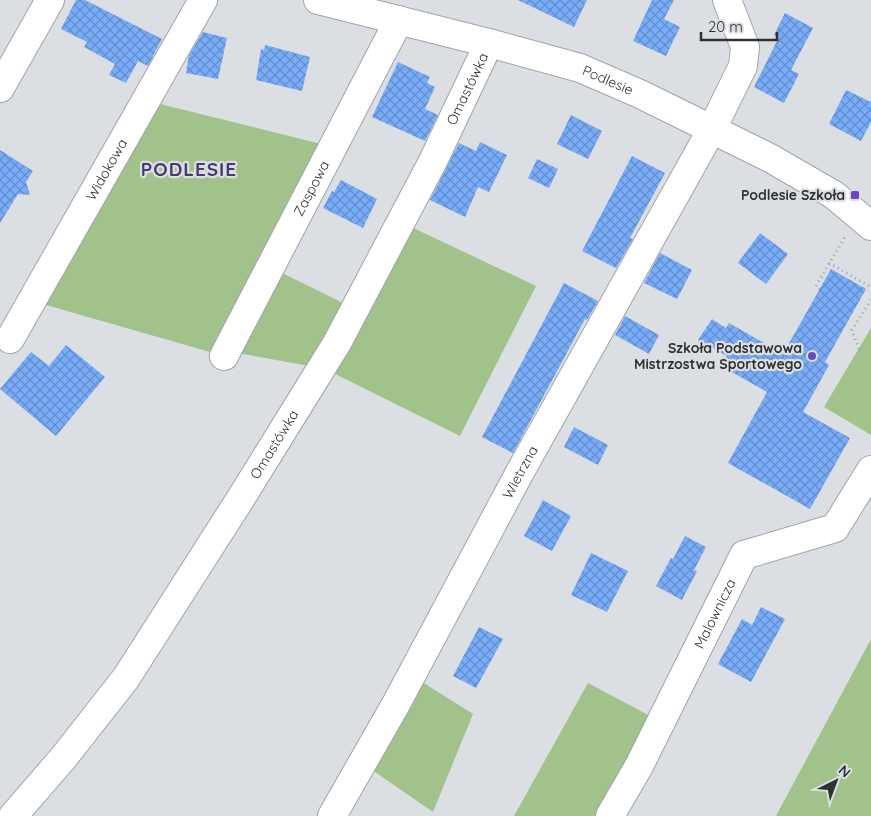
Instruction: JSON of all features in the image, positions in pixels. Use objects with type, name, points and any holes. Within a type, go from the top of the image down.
[{"type":"street","points":[[0,88],[50,0]]},
{"type":"street","name":"Widokowa","points":[[10,340],[204,0]]},
{"type":"street","name":"Podlesie","points":[[318,0],[580,68],[640,94],[770,158],[834,195],[864,220]]},
{"type":"street","name":"Wietrzna","points":[[332,816],[396,704],[520,472],[712,129],[743,66],[745,47],[727,0]]},
{"type":"street","name":"Zaspowa","points":[[224,356],[399,20]]},
{"type":"street","name":"Omastówka","points":[[13,816],[64,757],[126,678],[337,343],[433,161],[489,43]]},
{"type":"street","name":"Malownicza","points":[[610,816],[639,766],[744,555],[835,528],[871,470]]},
{"type":"path","points":[[820,289],[816,286],[830,263],[864,220]]},
{"type":"path","points":[[830,263],[871,287]]},
{"type":"path","points":[[858,349],[852,330],[871,300]]},
{"type":"green space","points":[[148,101],[333,147],[224,356],[32,301]]},
{"type":"green space","points":[[405,224],[536,286],[460,436],[327,370]]},
{"type":"green space","points":[[274,269],[347,305],[315,367],[232,352]]},
{"type":"green space","points":[[871,328],[871,435],[824,407]]},
{"type":"green space","points":[[871,639],[871,816],[776,816]]},
{"type":"green space","points":[[411,675],[473,714],[433,812],[362,763]]},
{"type":"green space","points":[[588,683],[652,717],[610,816],[514,816]]},
{"type":"building","points":[[76,0],[85,0],[162,39],[148,66],[138,61],[126,83],[109,75],[115,64],[84,47],[87,42],[61,29]]},
{"type":"building","points":[[518,0],[587,0],[574,27]]},
{"type":"building","points":[[652,0],[674,0],[664,19],[680,27],[666,56],[633,41]]},
{"type":"building","points":[[785,13],[813,28],[791,70],[799,74],[784,103],[754,87],[779,37],[774,35]]},
{"type":"building","points":[[203,32],[227,38],[218,79],[186,73],[189,55]]},
{"type":"building","points":[[265,45],[310,57],[302,91],[256,80],[261,49],[264,50]]},
{"type":"building","points":[[398,62],[430,77],[427,83],[435,87],[425,109],[438,115],[425,141],[372,117]]},
{"type":"building","points":[[846,90],[871,102],[871,122],[861,141],[829,124]]},
{"type":"building","points":[[571,115],[602,131],[588,159],[557,144]]},
{"type":"building","points":[[480,142],[507,155],[489,192],[478,187],[465,217],[430,200],[459,143],[476,151]]},
{"type":"building","points":[[0,150],[33,171],[26,182],[30,195],[18,194],[0,223]]},
{"type":"building","points":[[632,156],[665,173],[630,238],[633,239],[616,268],[582,251]]},
{"type":"building","points":[[537,159],[558,169],[549,188],[528,178]]},
{"type":"building","points":[[341,180],[377,199],[363,228],[323,208],[332,191],[334,192]]},
{"type":"building","points":[[760,233],[788,254],[766,284],[738,263]]},
{"type":"building","points":[[660,253],[692,270],[677,299],[644,283]]},
{"type":"building","points":[[831,269],[866,289],[825,362],[829,365],[803,412],[850,438],[810,509],[728,463],[767,392],[721,366],[727,356],[698,340],[712,319],[726,328],[729,323],[783,354]]},
{"type":"building","points":[[564,283],[598,301],[587,320],[585,319],[513,453],[482,437]]},
{"type":"building","points":[[625,316],[659,335],[649,354],[615,335]]},
{"type":"building","points":[[66,345],[105,377],[56,436],[0,389],[31,352],[49,366]]},
{"type":"building","points":[[574,427],[608,445],[598,465],[564,447]]},
{"type":"building","points":[[543,500],[571,516],[552,551],[524,536]]},
{"type":"building","points":[[685,536],[706,547],[694,570],[697,571],[682,600],[656,586]]},
{"type":"building","points":[[591,553],[628,571],[607,612],[571,595]]},
{"type":"building","points":[[761,607],[785,619],[751,682],[718,664],[742,619],[752,625]]},
{"type":"building","points":[[479,627],[503,639],[476,688],[453,676]]},
{"type":"place","name":"Podlesie Szkoła","points":[[855,195]]},
{"type":"place","name":"Szkoła Podstawowa Mistrzostwa Sportowego","points":[[812,356]]},
{"type":"district","name":"PODLESIE","points":[[189,169]]}]
